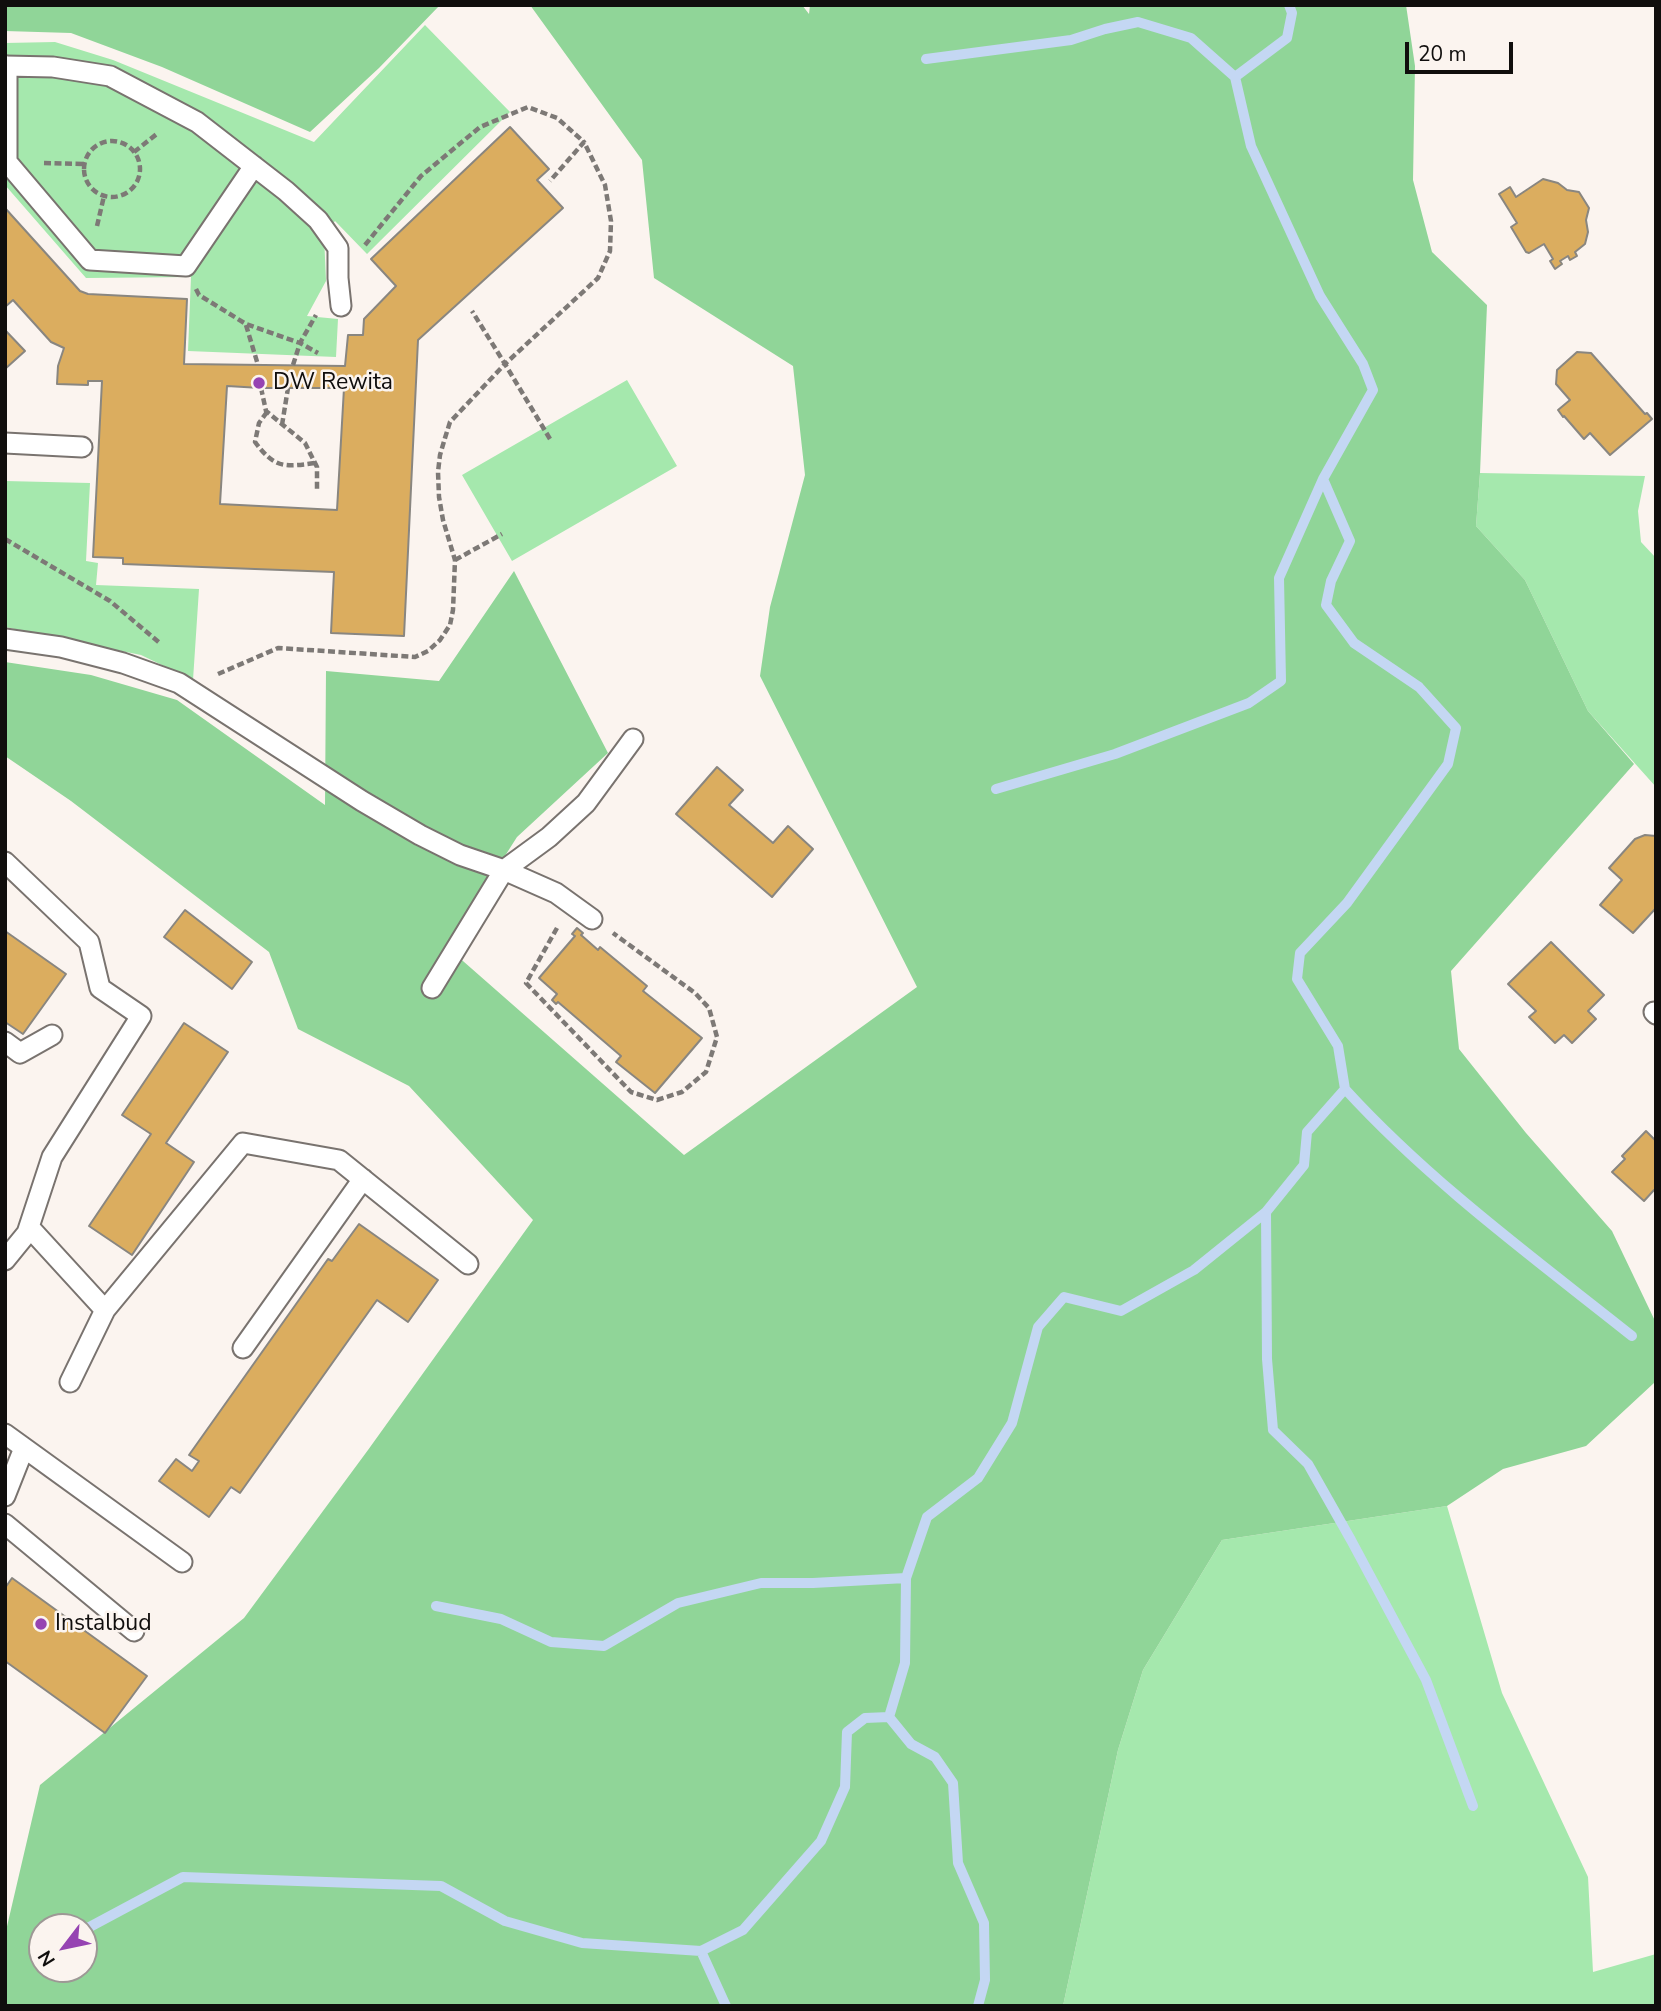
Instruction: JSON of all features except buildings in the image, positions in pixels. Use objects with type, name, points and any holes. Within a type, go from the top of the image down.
[{"type":"lane","points":[[254,166],[186,266],[90,260],[7,162],[6,66],[53,66],[110,76],[197,122],[254,166],[286,191],[318,220],[338,248],[341,306]]},
{"type":"lane","points":[[5,443],[82,447]]},
{"type":"lane","points":[[5,639],[61,647],[123,663],[179,683],[362,801],[409,828],[460,855],[505,870],[556,893],[592,919]]},
{"type":"lane","points":[[432,988],[505,870],[549,837],[586,803],[633,739]]},
{"type":"lane","points":[[5,862],[89,942],[100,988],[141,1016],[51,1157],[27,1233],[5,1260]]},
{"type":"lane","points":[[5,1042],[20,1053],[52,1035]]},
{"type":"lane","points":[[71,1382],[106,1310],[243,1143],[339,1160],[468,1264]]},
{"type":"lane","points":[[243,1348],[363,1179]]},
{"type":"lane","points":[[29,1227],[106,1310]]},
{"type":"lane","points":[[5,1434],[182,1562]]},
{"type":"lane","points":[[5,1496],[24,1448]]},
{"type":"lane","points":[[5,1524],[134,1631]]},
{"type":"path","points":[[215,675],[278,648],[415,657],[428,651],[440,640],[450,625],[454,598],[454,560],[443,520],[438,472],[450,422],[505,364],[598,278],[610,251],[611,222],[605,185],[584,142],[557,118],[528,107],[480,127],[421,176],[338,278],[300,343],[293,365]]},
{"type":"path","points":[[106,141],[123,143],[136,155],[139,173],[137,182],[131,189],[114,197],[96,192],[85,176],[83,167],[90,151],[106,141]]},
{"type":"path","points":[[550,181],[584,142]]},
{"type":"path","points":[[186,266],[199,295],[246,324],[300,343],[318,353]]},
{"type":"path","points":[[472,311],[550,439]]},
{"type":"path","points":[[246,324],[258,365]]},
{"type":"path","points":[[261,388],[267,412],[305,443],[316,463],[317,490]]},
{"type":"path","points":[[282,425],[288,388]]},
{"type":"path","points":[[267,412],[259,424],[255,442],[266,457],[288,466],[316,463]]},
{"type":"path","points":[[454,560],[502,534]]},
{"type":"path","points":[[5,540],[110,601],[162,645]]},
{"type":"path","points":[[571,903],[526,983],[631,1092],[657,1100],[682,1092],[706,1072],[716,1037],[709,1008],[695,993],[592,919]]},
{"type":"green space","points":[[5,5],[440,5],[379,68],[310,132],[162,67],[71,33],[5,31]]},
{"type":"green space","points":[[530,5],[802,5],[809,14],[810,5],[1406,5],[1415,66],[1413,180],[1432,252],[1487,305],[1476,526],[1525,580],[1588,711],[1634,764],[1451,971],[1459,1049],[1526,1133],[1612,1231],[1656,1323],[1654,1383],[1586,1446],[1503,1469],[1447,1506],[1222,1540],[1143,1670],[1118,1750],[1063,2006],[5,2006],[5,1935],[40,1785],[244,1618],[533,1220],[409,1086],[298,1029],[269,952],[71,801],[5,756],[5,662],[91,675],[177,700],[325,805],[326,671],[439,681],[514,571],[608,753],[517,837],[447,947],[684,1155],[917,987],[760,676],[770,607],[805,475],[793,366],[654,278],[642,160]]},
{"type":"green space","points":[[425,25],[510,112],[367,254],[335,221],[324,235],[326,281],[307,316],[338,319],[336,357],[188,351],[191,277],[86,278],[5,185],[5,43],[55,42],[113,60],[314,142]]},
{"type":"green space","points":[[627,380],[677,466],[512,561],[462,475]]},
{"type":"green space","points":[[1480,473],[1645,476],[1638,511],[1641,542],[1656,558],[1656,787],[1588,711],[1525,580],[1476,526]]},
{"type":"green space","points":[[5,481],[90,483],[86,561],[98,563],[96,585],[199,589],[193,680],[141,655],[5,627]]},
{"type":"green space","points":[[1447,1506],[1502,1693],[1588,1877],[1593,1972],[1656,1954],[1656,2006],[1063,2006],[1118,1750],[1143,1670],[1222,1540]]},
{"type":"waterway","points":[[726,2006],[701,1951],[743,1930],[821,1841],[845,1787],[847,1732],[865,1718],[889,1717],[905,1663],[906,1578],[927,1517],[978,1478],[1012,1423],[1038,1327],[1064,1297],[1121,1311],[1194,1270],[1266,1212],[1304,1165],[1307,1132],[1345,1089],[1338,1046],[1297,979],[1300,953],[1347,903],[1448,764],[1456,728],[1419,687],[1354,643],[1326,605],[1331,581],[1350,541],[1323,479],[1373,390],[1363,364],[1320,296],[1251,146],[1235,77],[1287,38],[1292,13],[1289,5]]},
{"type":"waterway","points":[[926,59],[1071,40],[1138,22],[1191,38],[1235,77]]},
{"type":"waterway","points":[[996,789],[1115,754],[1249,703],[1281,681],[1279,578],[1323,479]]},
{"type":"waterway","points":[[1345,1089],[1447,1187],[1632,1336]]},
{"type":"waterway","points":[[1266,1212],[1267,1359],[1273,1430],[1308,1464],[1426,1680],[1473,1806]]},
{"type":"waterway","points":[[436,1606],[501,1619],[551,1642],[604,1646],[678,1603],[761,1583],[906,1578]]},
{"type":"waterway","points":[[889,1717],[911,1744],[935,1757],[953,1783],[958,1863],[984,1923],[985,1980],[978,2006]]},
{"type":"waterway","points":[[98,1923],[183,1877],[441,1886],[505,1921],[582,1943],[701,1951]]},
{"type":"place","name":"DW Rewita","points":[[259,383]]},
{"type":"place","name":"Instalbud","points":[[41,1624]]}]
